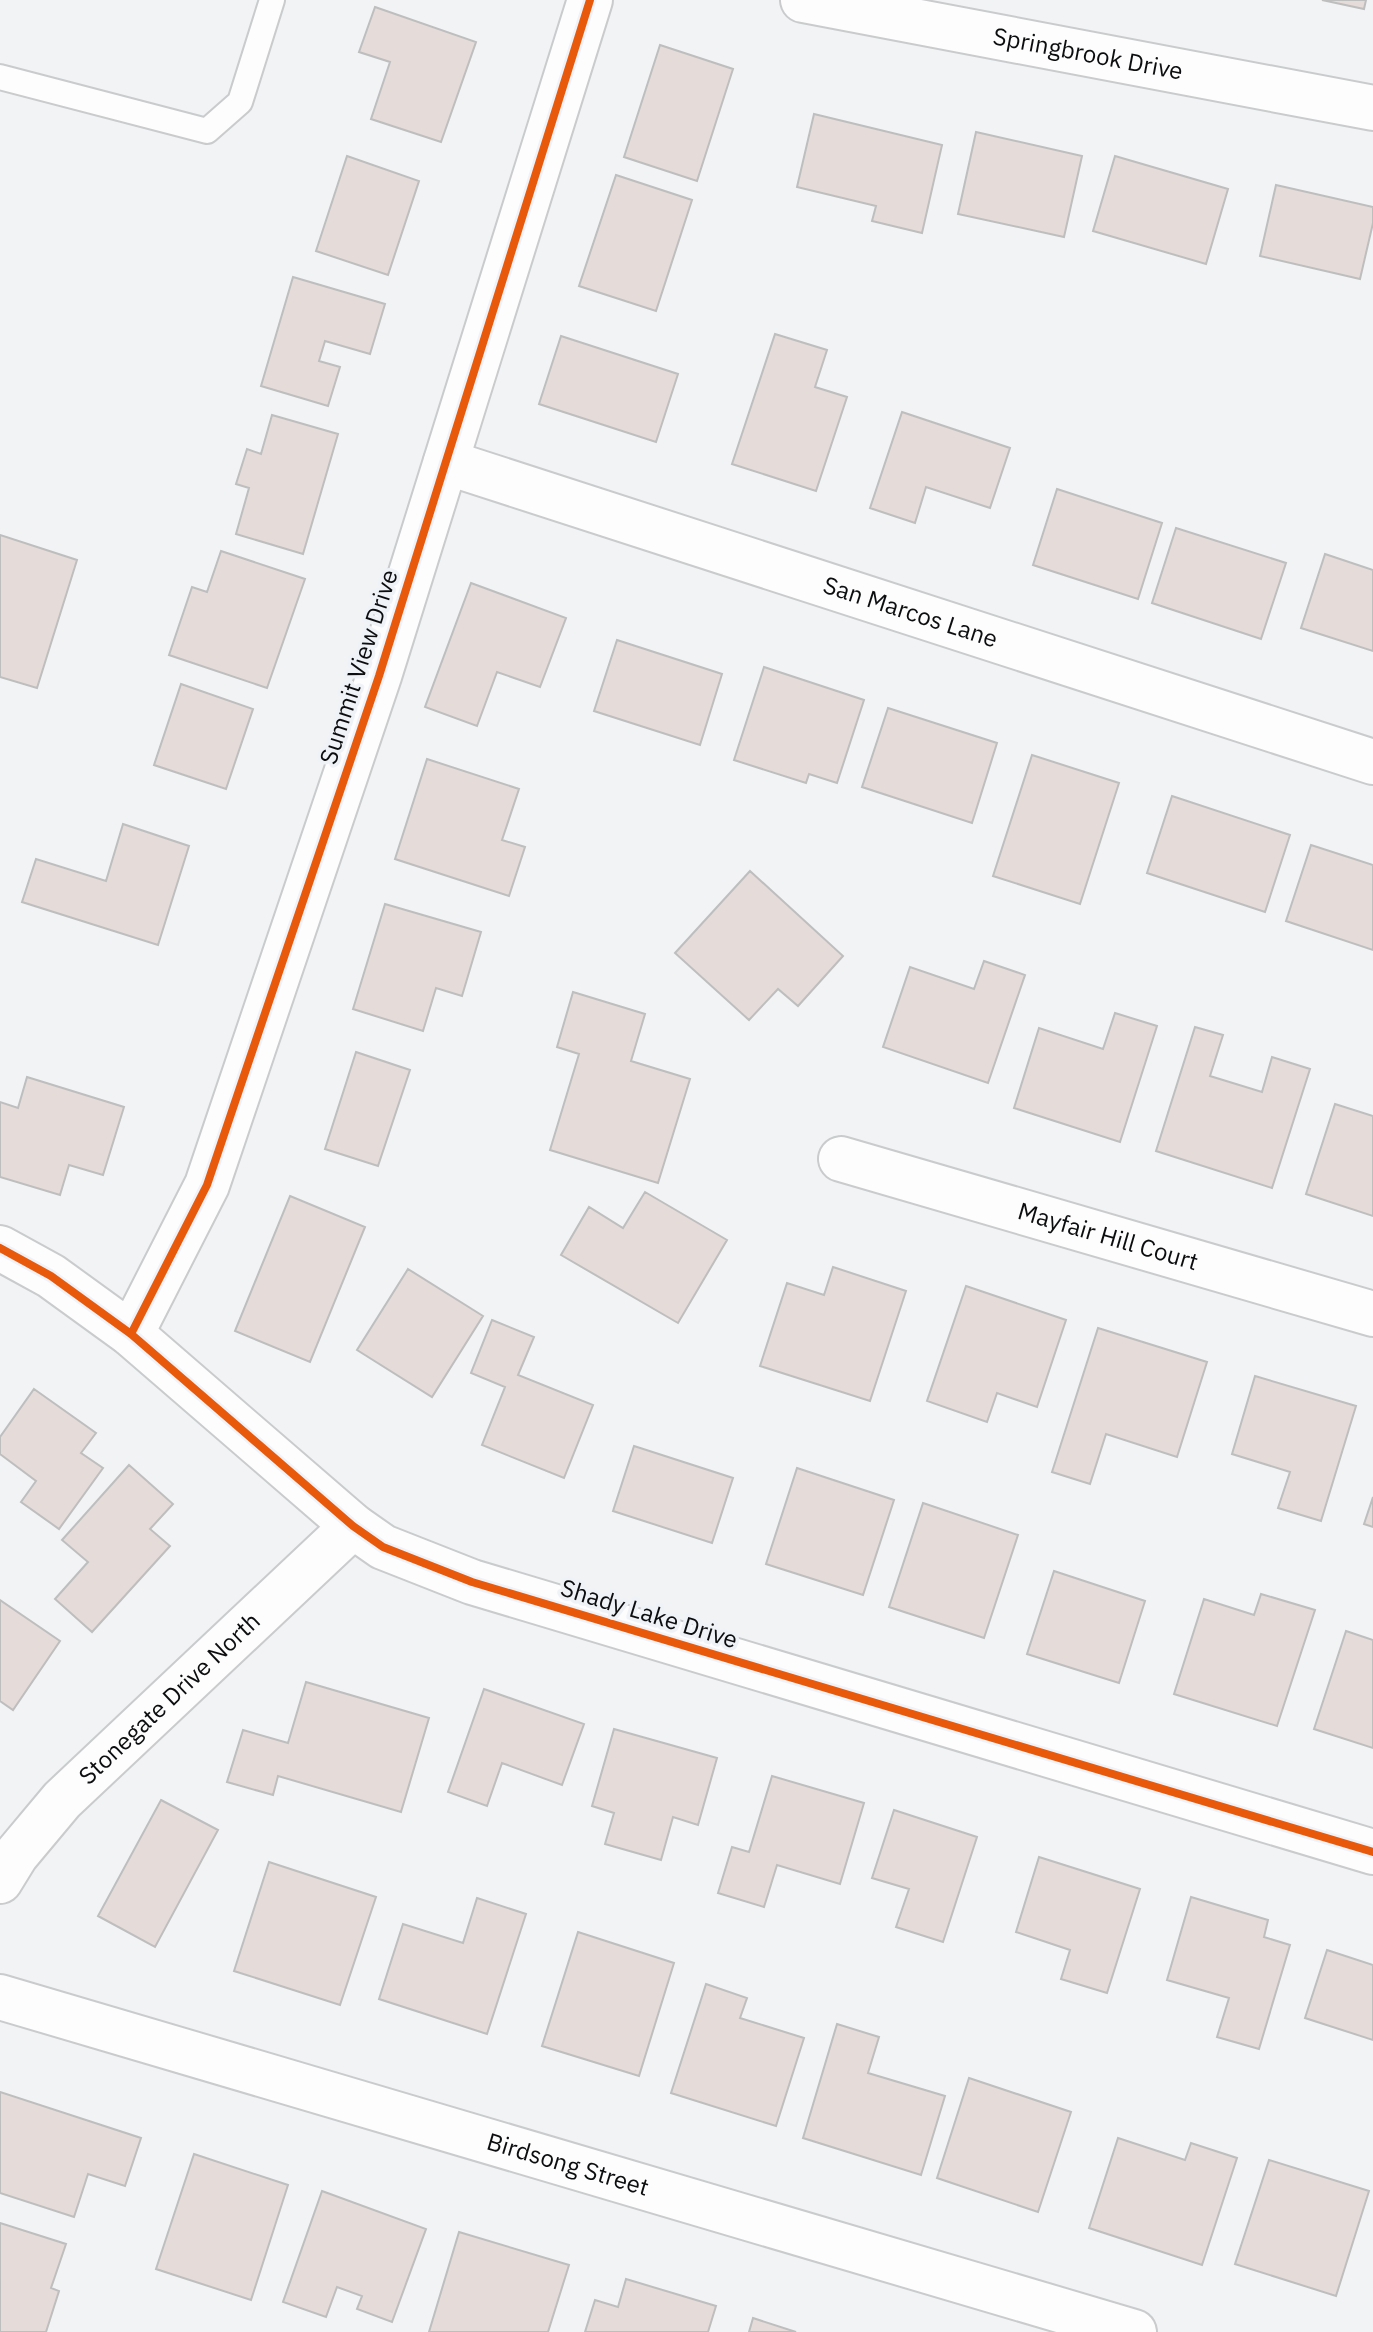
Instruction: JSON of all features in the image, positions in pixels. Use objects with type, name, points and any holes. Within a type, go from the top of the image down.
[{"type":"street","name":"Summit View Drive","points":[[131,1334],[207,1185],[379,676],[590,0]]},
{"type":"street","name":"Springbrook Drive","points":[[803,0],[1373,108]]},
{"type":"street","name":"San Marcos Lane","points":[[446,462],[1373,762]]},
{"type":"street","name":"Mayfair Hill Court","points":[[841,1159],[1373,1314]]},
{"type":"street","name":"Shady Lake Drive","points":[[0,1248],[51,1276],[131,1334],[353,1526],[383,1547],[472,1582],[1373,1852]]},
{"type":"street","name":"Stonegate Drive North","points":[[0,1881],[16,1855],[62,1800],[353,1526]]},
{"type":"street","name":"Birdsong Street","points":[[0,1997],[1134,2332]]},
{"type":"lane","points":[[0,77],[207,131],[240,102],[272,0]]},
{"type":"building","points":[[1322,0],[1366,0],[1364,9]]},
{"type":"building","points":[[375,7],[476,42],[441,142],[371,119],[390,62],[359,52]]},
{"type":"building","points":[[660,45],[733,69],[697,181],[624,157]]},
{"type":"building","points":[[814,114],[942,145],[922,233],[872,221],[876,206],[797,187]]},
{"type":"building","points":[[976,132],[1082,156],[1064,237],[958,214]]},
{"type":"building","points":[[347,156],[419,181],[388,275],[316,251]]},
{"type":"building","points":[[1115,156],[1228,189],[1206,264],[1093,231]]},
{"type":"building","points":[[616,175],[692,200],[656,311],[579,286]]},
{"type":"building","points":[[1276,185],[1373,207],[1373,223],[1360,279],[1260,256]]},
{"type":"building","points":[[293,277],[385,304],[370,354],[325,341],[319,361],[340,367],[328,406],[261,386]]},
{"type":"building","points":[[775,334],[827,350],[815,387],[847,397],[816,491],[732,464]]},
{"type":"building","points":[[561,336],[678,374],[656,442],[539,404]]},
{"type":"building","points":[[902,412],[1010,448],[990,508],[926,487],[915,523],[870,508]]},
{"type":"building","points":[[272,415],[338,434],[303,554],[236,534],[249,488],[236,484],[247,449],[261,454]]},
{"type":"building","points":[[1057,489],[1162,523],[1138,599],[1033,565]]},
{"type":"building","points":[[1176,528],[1286,563],[1261,639],[1152,603]]},
{"type":"building","points":[[0,535],[77,560],[37,688],[0,677]]},
{"type":"building","points":[[221,551],[305,579],[267,688],[169,655],[192,587],[207,592]]},
{"type":"building","points":[[1325,554],[1373,570],[1373,651],[1301,628]]},
{"type":"building","points":[[471,583],[566,618],[540,687],[497,672],[477,726],[425,707]]},
{"type":"building","points":[[617,640],[722,674],[700,745],[594,711]]},
{"type":"building","points":[[764,667],[864,700],[837,783],[809,774],[806,783],[734,760]]},
{"type":"building","points":[[181,684],[253,709],[226,789],[154,765]]},
{"type":"building","points":[[888,708],[997,743],[972,823],[862,787]]},
{"type":"building","points":[[1032,755],[1119,783],[1080,904],[993,876]]},
{"type":"building","points":[[427,759],[519,789],[502,840],[525,847],[509,896],[395,859]]},
{"type":"building","points":[[1172,796],[1290,835],[1265,912],[1147,873]]},
{"type":"building","points":[[123,824],[189,846],[158,945],[22,902],[36,859],[106,881]]},
{"type":"building","points":[[1311,845],[1373,865],[1373,950],[1286,921]]},
{"type":"building","points":[[750,871],[843,956],[798,1006],[778,989],[749,1020],[675,953]]},
{"type":"building","points":[[385,904],[481,932],[462,996],[436,988],[423,1031],[353,1009]]},
{"type":"building","points":[[984,961],[1025,975],[988,1083],[883,1047],[910,967],[974,989]]},
{"type":"building","points":[[573,992],[645,1014],[631,1061],[690,1079],[658,1183],[550,1150],[579,1054],[557,1047]]},
{"type":"building","points":[[1115,1013],[1157,1026],[1120,1142],[1014,1108],[1039,1028],[1103,1049]]},
{"type":"building","points":[[1195,1027],[1223,1035],[1210,1076],[1262,1092],[1272,1057],[1310,1069],[1272,1188],[1156,1151]]},
{"type":"building","points":[[356,1052],[410,1070],[378,1166],[325,1149]]},
{"type":"building","points":[[27,1077],[124,1107],[103,1175],[69,1165],[60,1195],[0,1177],[0,1102],[18,1108]]},
{"type":"building","points":[[1335,1104],[1373,1116],[1373,1216],[1306,1194]]},
{"type":"building","points":[[645,1192],[727,1240],[678,1323],[561,1255],[589,1207],[623,1228]]},
{"type":"building","points":[[290,1196],[365,1227],[310,1362],[235,1331]]},
{"type":"building","points":[[833,1267],[906,1291],[870,1401],[760,1366],[787,1283],[824,1295]]},
{"type":"building","points":[[408,1269],[483,1316],[432,1397],[357,1350]]},
{"type":"building","points":[[966,1286],[1066,1320],[1037,1407],[997,1393],[987,1422],[927,1401]]},
{"type":"building","points":[[492,1320],[534,1337],[518,1375],[593,1405],[564,1478],[482,1445],[505,1387],[471,1373]]},
{"type":"building","points":[[1098,1328],[1207,1362],[1177,1457],[1106,1434],[1090,1484],[1052,1472]]},
{"type":"building","points":[[1255,1376],[1356,1406],[1321,1521],[1278,1508],[1290,1472],[1232,1454]]},
{"type":"building","points":[[34,1389],[96,1433],[81,1453],[103,1468],[59,1529],[21,1502],[36,1481],[0,1454],[0,1437]]},
{"type":"building","points":[[634,1446],[733,1478],[712,1543],[613,1511]]},
{"type":"building","points":[[129,1465],[173,1504],[150,1529],[170,1546],[92,1632],[55,1599],[88,1562],[62,1540]]},
{"type":"building","points":[[797,1468],[894,1500],[863,1595],[766,1564]]},
{"type":"building","points":[[1373,1497],[1373,1527],[1364,1524]]},
{"type":"building","points":[[923,1503],[1018,1535],[984,1638],[889,1607]]},
{"type":"building","points":[[1054,1571],[1145,1601],[1119,1683],[1027,1654]]},
{"type":"building","points":[[1261,1594],[1315,1610],[1277,1726],[1174,1694],[1204,1599],[1254,1615]]},
{"type":"building","points":[[0,1600],[60,1641],[13,1710],[0,1701]]},
{"type":"building","points":[[1346,1631],[1373,1640],[1373,1748],[1314,1729]]},
{"type":"building","points":[[306,1682],[429,1718],[401,1812],[278,1776],[273,1795],[227,1782],[243,1730],[288,1743]]},
{"type":"building","points":[[484,1689],[584,1724],[562,1785],[502,1763],[487,1806],[448,1792]]},
{"type":"building","points":[[614,1729],[717,1758],[698,1825],[673,1817],[661,1860],[605,1844],[614,1813],[592,1806]]},
{"type":"building","points":[[772,1776],[864,1803],[840,1884],[777,1865],[764,1907],[718,1893],[732,1847],[749,1852]]},
{"type":"building","points":[[161,1800],[218,1830],[155,1947],[98,1916]]},
{"type":"building","points":[[894,1810],[977,1837],[943,1942],[896,1927],[909,1889],[872,1878]]},
{"type":"building","points":[[1039,1857],[1140,1889],[1107,1993],[1061,1979],[1070,1950],[1016,1932]]},
{"type":"building","points":[[269,1862],[376,1897],[340,2005],[234,1971]]},
{"type":"building","points":[[1191,1897],[1268,1920],[1264,1937],[1290,1945],[1259,2049],[1217,2037],[1229,1998],[1167,1980]]},
{"type":"building","points":[[477,1898],[526,1914],[487,2034],[379,1999],[403,1924],[463,1943]]},
{"type":"building","points":[[578,1932],[674,1963],[639,2076],[542,2046]]},
{"type":"building","points":[[1327,1950],[1373,1965],[1373,2040],[1305,2018]]},
{"type":"building","points":[[706,1984],[747,1998],[740,2018],[804,2038],[776,2126],[671,2093]]},
{"type":"building","points":[[837,2024],[879,2037],[868,2073],[945,2096],[921,2175],[803,2138]]},
{"type":"building","points":[[969,2078],[1071,2112],[1038,2212],[937,2178]]},
{"type":"building","points":[[0,2092],[141,2138],[125,2186],[88,2174],[74,2217],[0,2193]]},
{"type":"building","points":[[1118,2138],[1185,2160],[1191,2143],[1237,2158],[1202,2265],[1089,2228]]},
{"type":"building","points":[[194,2154],[288,2185],[251,2300],[156,2269]]},
{"type":"building","points":[[1269,2160],[1369,2191],[1336,2296],[1235,2264]]},
{"type":"building","points":[[322,2191],[426,2229],[392,2322],[357,2309],[362,2296],[337,2287],[326,2317],[283,2302]]},
{"type":"building","points":[[0,2223],[66,2244],[51,2288],[59,2291],[46,2332],[0,2332]]},
{"type":"building","points":[[459,2232],[569,2265],[548,2332],[429,2332]]},
{"type":"building","points":[[626,2279],[716,2306],[708,2332],[585,2332],[595,2300],[618,2307]]},
{"type":"building","points":[[753,2318],[796,2332],[749,2332]]},
{"type":"cycle path","points":[[131,1334],[207,1185],[379,676],[590,0]]},
{"type":"cycle path","points":[[0,1248],[51,1276],[131,1334],[353,1526],[383,1547],[472,1582],[1373,1852]]}]
